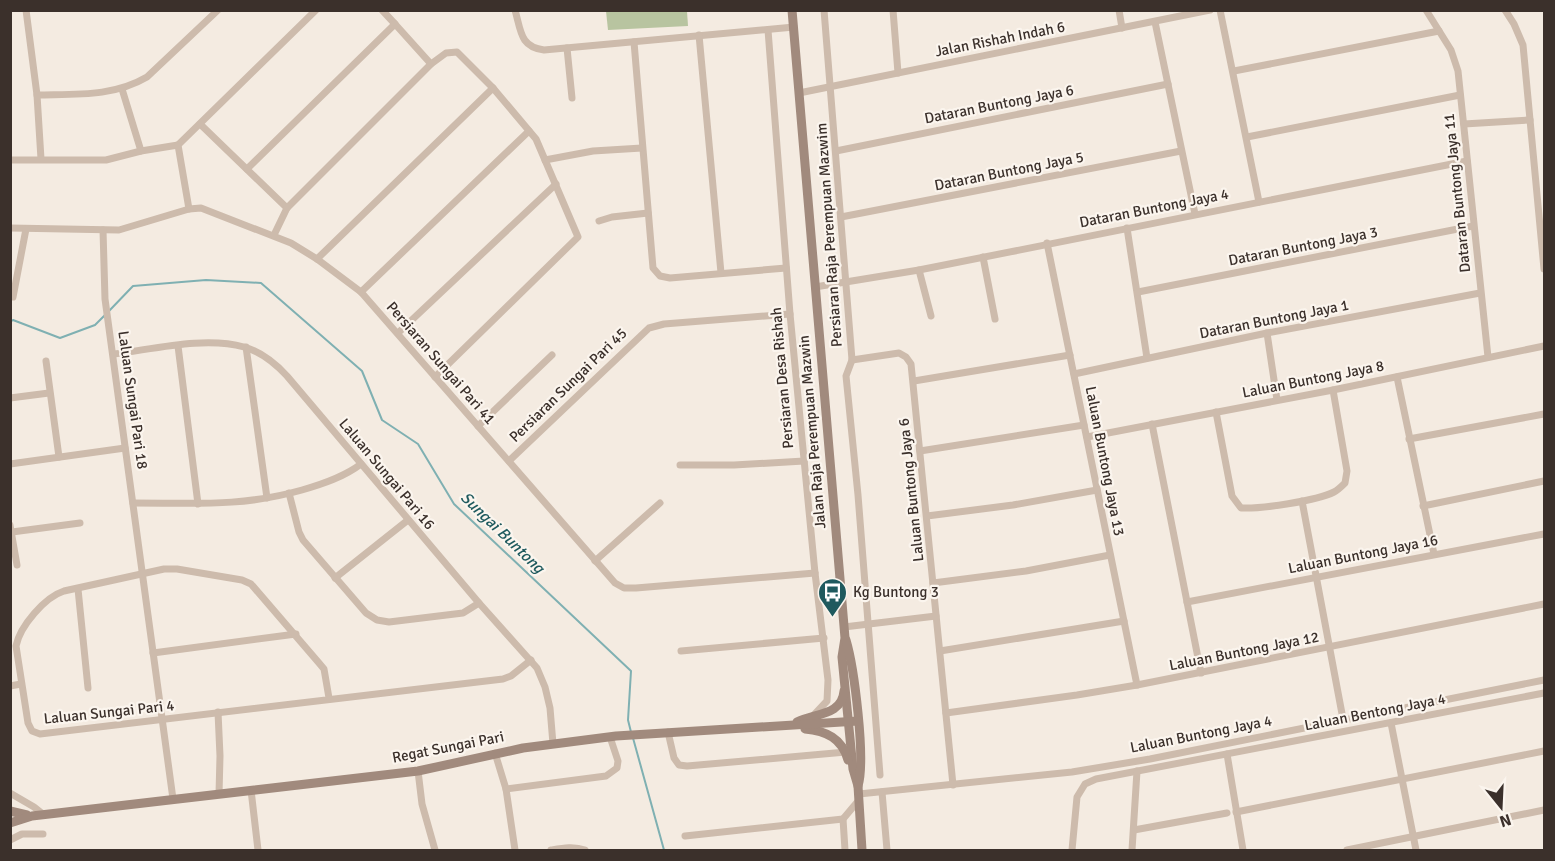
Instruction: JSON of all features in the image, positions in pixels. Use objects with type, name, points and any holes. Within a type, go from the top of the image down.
[{"type":"main road","name":"Jalan Raja Perempuan Mazwin","points":[[792,10],[845,638],[842,657],[853,721]]},
{"type":"main road","points":[[845,638],[851,656],[853,721],[862,770],[858,789]]},
{"type":"main road","points":[[793,725],[836,709],[844,696],[845,681]]},
{"type":"main road","name":"Regat Sungai Pari","points":[[10,823],[33,816],[418,771],[495,753],[553,744],[668,732],[853,721]]},
{"type":"main road","points":[[793,725],[824,732],[834,738],[846,752],[858,789],[862,850]]},
{"type":"main road","points":[[10,811],[33,816]]},
{"type":"street","points":[[26,10],[37,95],[41,159]]},
{"type":"street","points":[[37,95],[106,93],[122,89],[147,77],[218,10]]},
{"type":"street","points":[[10,160],[106,160],[178,145],[316,10]]},
{"type":"street","points":[[382,10],[431,64]]},
{"type":"street","points":[[515,10],[524,40],[532,49],[544,50],[794,27]]},
{"type":"street","name":"Persiaran Raja Perempuan Mazwim","points":[[824,10],[852,360],[846,376],[869,624],[880,775]]},
{"type":"street","points":[[893,10],[898,73]]},
{"type":"street","points":[[1119,10],[1122,28]]},
{"type":"street","name":"Jalan Rishah Indah 6","points":[[799,93],[1210,10]]},
{"type":"street","points":[[1220,10],[1259,202]]},
{"type":"street","name":"Dataran Buntong Jaya 11","points":[[1426,10],[1455,59],[1488,357]]},
{"type":"street","points":[[1505,10],[1523,45],[1545,269]]},
{"type":"street","points":[[1155,22],[1195,214]]},
{"type":"street","points":[[247,169],[395,24]]},
{"type":"street","name":"Persiaran Desa Rishah","points":[[768,30],[790,314],[815,573],[824,638],[828,697],[825,705],[812,717]]},
{"type":"street","points":[[1234,71],[1439,31]]},
{"type":"street","points":[[699,35],[721,273]]},
{"type":"street","points":[[634,42],[653,268],[660,276],[670,278],[786,268]]},
{"type":"street","points":[[567,48],[572,98]]},
{"type":"street","points":[[274,235],[287,208],[431,64],[446,53],[457,52],[493,88],[536,139],[578,237],[435,376]]},
{"type":"street","name":"Dataran Buntong Jaya 6","points":[[836,151],[1168,84]]},
{"type":"street","points":[[317,259],[493,88]]},
{"type":"street","points":[[122,89],[141,151]]},
{"type":"street","points":[[1247,137],[1460,95]]},
{"type":"street","points":[[1464,124],[1530,120]]},
{"type":"street","points":[[200,124],[287,208]]},
{"type":"street","points":[[361,292],[529,131]]},
{"type":"street","points":[[178,145],[189,209]]},
{"type":"street","points":[[545,160],[594,151],[642,148]]},
{"type":"street","name":"Dataran Buntong Jaya 5","points":[[842,217],[1182,151]]},
{"type":"street","name":"Dataran Buntong Jaya 4","points":[[815,287],[919,270],[1467,161]]},
{"type":"street","points":[[398,333],[556,184]]},
{"type":"street","name":"Persiaran Sungai Pari 41","points":[[10,228],[104,230],[133,226],[189,209],[201,208],[274,235],[317,259],[361,292],[615,583],[624,588],[815,573]]},
{"type":"street","points":[[598,221],[648,213]]},
{"type":"street","name":"Dataran Buntong Jaya 3","points":[[1138,292],[1473,226]]},
{"type":"street","points":[[1127,228],[1148,358]]},
{"type":"street","points":[[13,297],[26,229]]},
{"type":"street","name":"Laluan Sungai Pari 18","points":[[104,230],[105,299],[173,799]]},
{"type":"street","name":"Laluan Buntong Jaya 13","points":[[1047,243],[1137,685]]},
{"type":"street","points":[[983,257],[995,319]]},
{"type":"street","points":[[919,270],[931,316]]},
{"type":"street","name":"Dataran Buntong Jaya 1","points":[[1074,374],[1267,333],[1480,293]]},
{"type":"street","name":"Persiaran Sungai Pari 45","points":[[509,461],[649,328],[664,324],[790,314]]},
{"type":"street","points":[[1267,333],[1277,400]]},
{"type":"street","name":"Laluan Sungai Pari 16","points":[[114,354],[205,343],[246,347],[272,361],[479,603],[531,660],[543,678],[553,744]]},
{"type":"street","points":[[178,346],[198,504]]},
{"type":"street","name":"Laluan Buntong Jaya 8","points":[[1087,437],[1333,390],[1545,346]]},
{"type":"street","points":[[246,347],[267,498]]},
{"type":"street","name":"Laluan Buntong Jaya 6","points":[[852,360],[899,353],[911,364],[953,784]]},
{"type":"street","points":[[478,426],[552,355]]},
{"type":"street","points":[[914,381],[1070,355]]},
{"type":"street","points":[[46,361],[59,457]]},
{"type":"street","points":[[1397,377],[1434,554]]},
{"type":"street","points":[[1216,412],[1232,496],[1241,508],[1255,509],[1302,501],[1334,492],[1345,483],[1347,471],[1333,390]]},
{"type":"street","points":[[10,398],[49,393]]},
{"type":"street","points":[[1409,439],[1545,414]]},
{"type":"street","points":[[1152,424],[1201,673]]},
{"type":"street","points":[[920,452],[1084,425]]},
{"type":"street","points":[[10,464],[125,448]]},
{"type":"street","points":[[681,465],[804,461]]},
{"type":"street","points":[[133,503],[198,504],[242,502],[267,498],[289,494],[339,477],[360,464]]},
{"type":"street","points":[[1423,506],[1545,481]]},
{"type":"street","points":[[927,516],[1013,505],[1097,490]]},
{"type":"street","points":[[289,494],[303,540],[366,613],[377,620],[389,622],[463,613],[479,603]]},
{"type":"street","points":[[1302,501],[1343,719]]},
{"type":"street","points":[[595,561],[660,503]]},
{"type":"street","points":[[335,578],[408,519]]},
{"type":"street","points":[[16,565],[11,529],[80,523]]},
{"type":"street","name":"Laluan Buntong Jaya 16","points":[[1187,602],[1545,534]]},
{"type":"street","points":[[933,582],[1026,571],[1110,555]]},
{"type":"street","name":"Laluan Sungai Pari 4","points":[[329,698],[324,669],[259,591],[242,580],[177,569],[142,573],[64,591],[50,597],[42,604],[20,635],[16,646],[28,723],[32,731],[40,734],[503,679],[511,676],[531,660]]},
{"type":"street","name":"Laluan Sungai Pari 4","points":[[78,589],[88,688]]},
{"type":"street","name":"Laluan Buntong Jaya 12","points":[[946,713],[1137,685],[1545,604]]},
{"type":"street","points":[[844,627],[936,616]]},
{"type":"street","points":[[940,651],[1124,621]]},
{"type":"street","points":[[153,653],[296,634]]},
{"type":"street","points":[[681,651],[824,638]]},
{"type":"street","name":"Laluan Buntong Jaya 4","points":[[858,789],[882,792],[1072,772],[1150,759],[1545,680]]},
{"type":"street","points":[[10,686],[21,684]]},
{"type":"street","name":"Laluan Bentong Jaya 4","points":[[1072,850],[1077,797],[1085,784],[1096,779],[1545,693]]},
{"type":"street","points":[[218,712],[219,794]]},
{"type":"street","points":[[1390,723],[1416,850]]},
{"type":"street","points":[[668,732],[674,758],[679,765],[687,766],[846,752]]},
{"type":"street","points":[[506,789],[606,776],[617,768],[618,761],[613,737]]},
{"type":"street","points":[[1236,812],[1545,751]]},
{"type":"street","points":[[495,753],[506,789],[515,850]]},
{"type":"street","points":[[1227,754],[1243,850]]},
{"type":"street","points":[[418,771],[422,804],[435,850]]},
{"type":"street","points":[[1132,850],[1137,771]]},
{"type":"street","points":[[845,850],[843,819],[858,789]]},
{"type":"street","points":[[251,790],[258,850]]},
{"type":"street","points":[[882,792],[887,850]]},
{"type":"street","points":[[10,793],[44,815]]},
{"type":"street","points":[[1347,850],[1545,810]]},
{"type":"street","points":[[1134,830],[1227,813]]},
{"type":"street","points":[[685,836],[843,819]]},
{"type":"street","points":[[10,840],[22,834],[43,834]]},
{"type":"street","points":[[551,850],[578,848],[585,850]]},
{"type":"green space","points":[[606,11],[687,11],[688,26],[608,30]]},
{"type":"waterway","name":"Sungai Buntong","points":[[109,311],[133,286],[206,280],[261,283],[362,371],[382,420],[418,444],[454,504],[631,671],[628,720],[631,732]]},
{"type":"waterway","name":"Sungai Buntong","points":[[10,322],[13,320],[60,338],[95,325],[105,315]]},
{"type":"waterway","name":"Sungai Buntong","points":[[633,738],[664,850]]},
{"type":"place","name":"Kg Buntong 3","points":[[832,618]]}]
